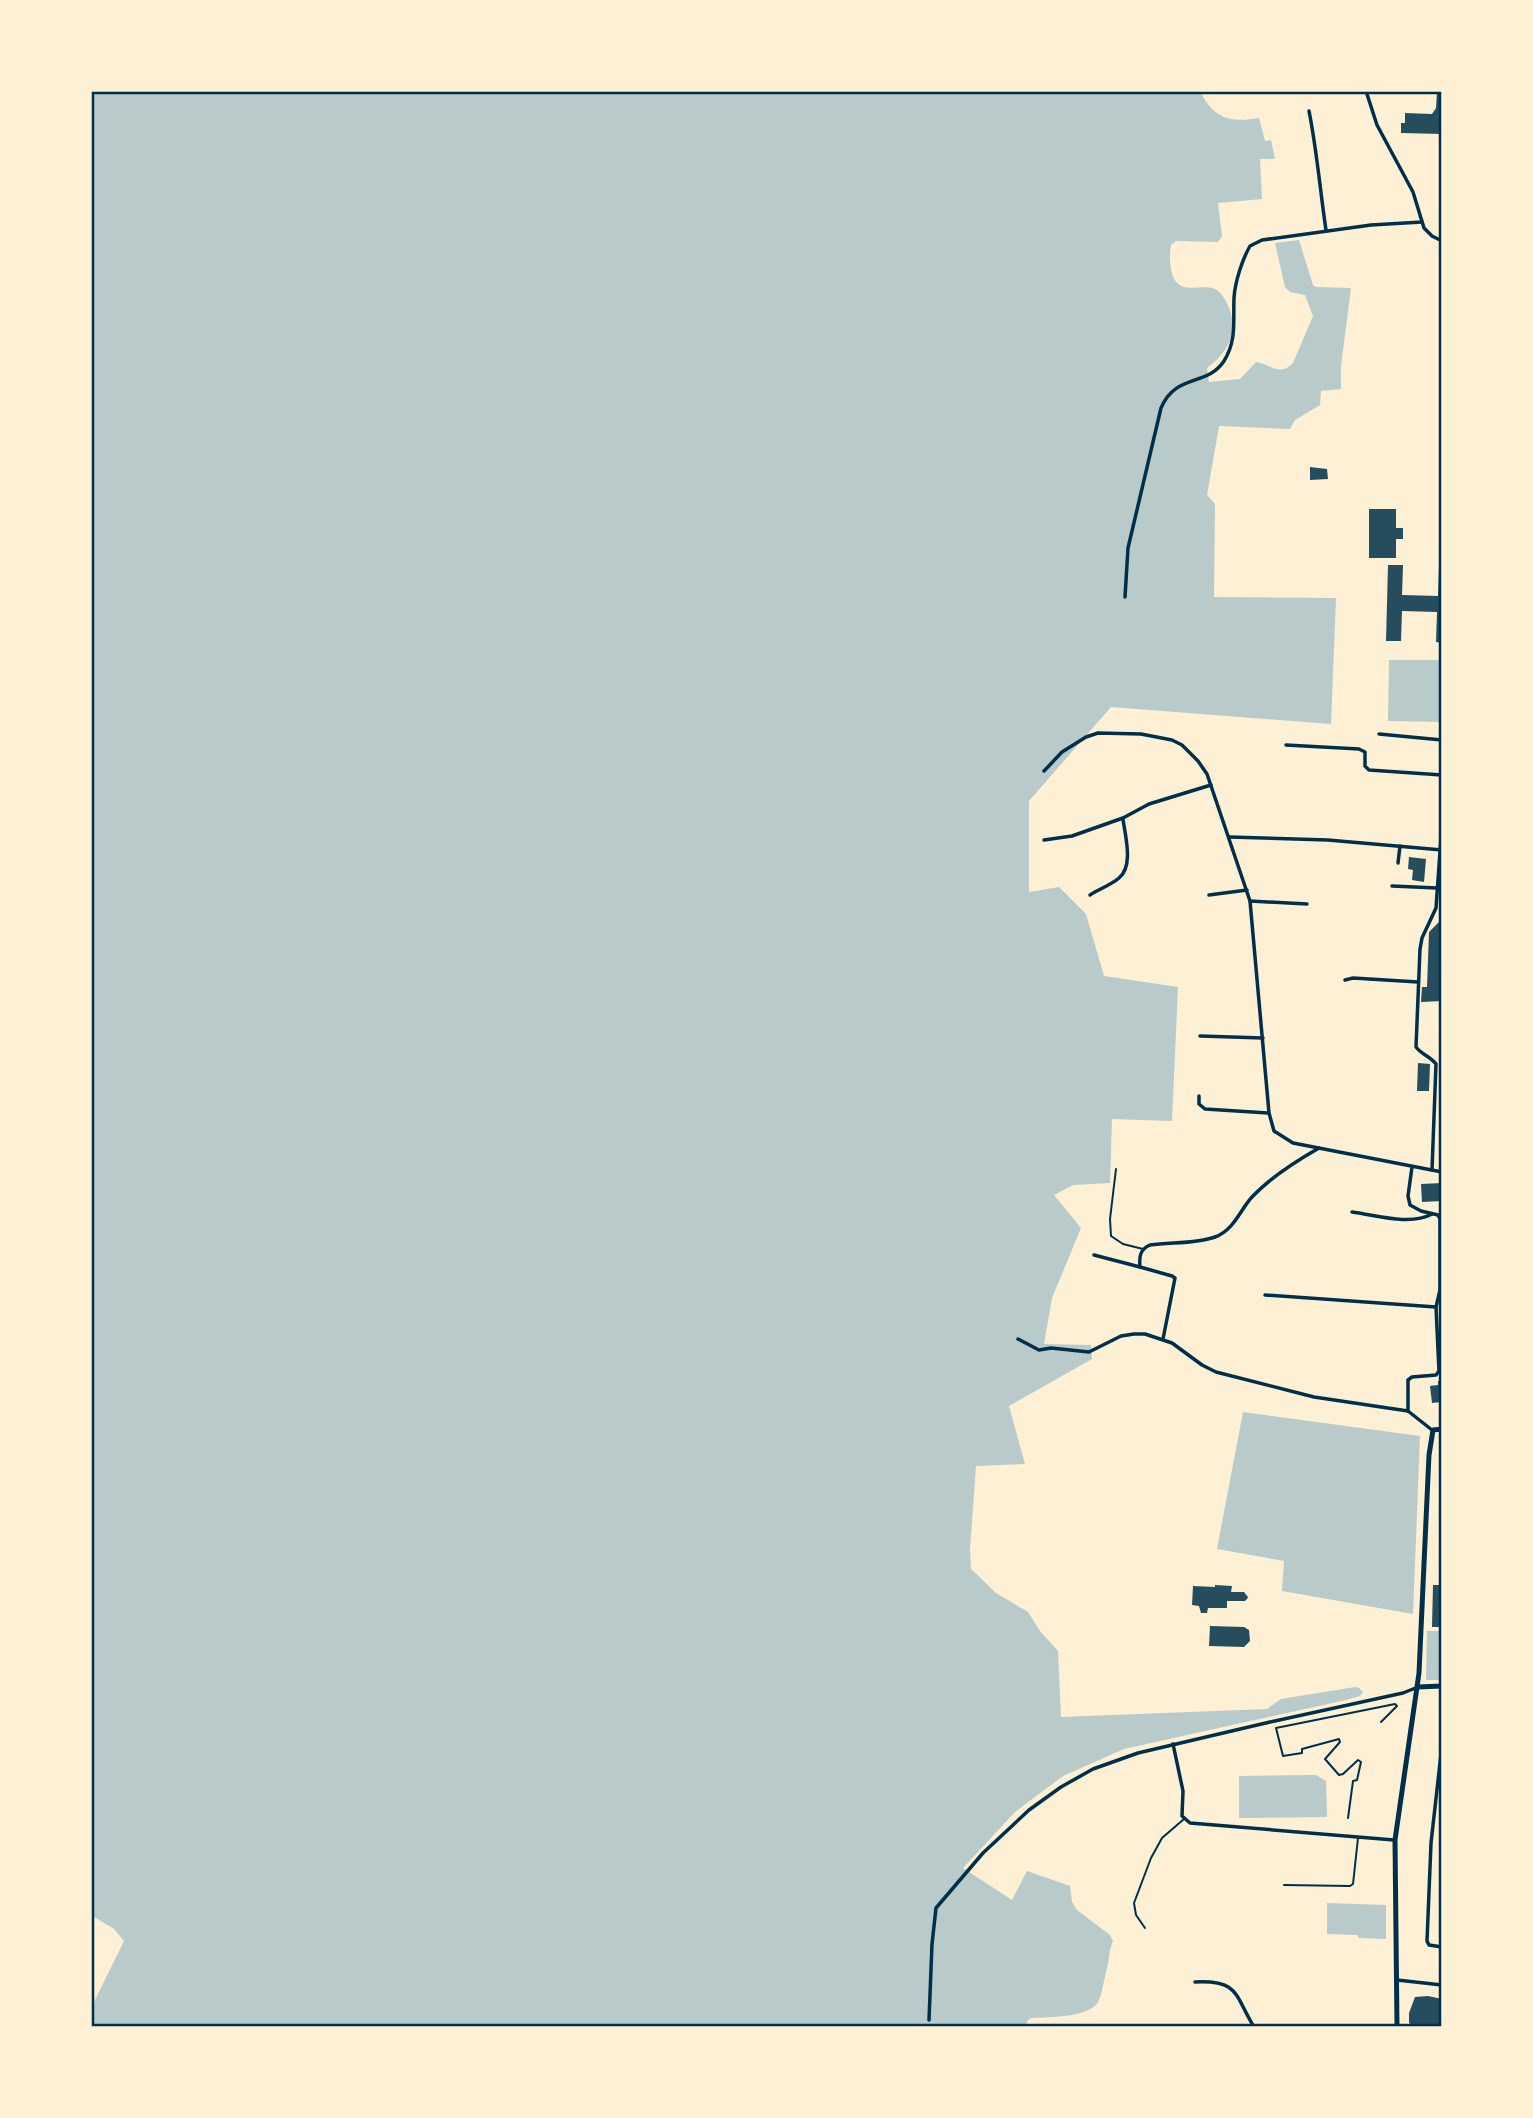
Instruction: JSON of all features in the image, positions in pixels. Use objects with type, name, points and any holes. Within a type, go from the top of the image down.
[{"type":"street","points":[[1366,91],[1377,125],[1413,192],[1422,222],[1428,233],[1442,241]]},
{"type":"street","points":[[1309,111],[1318,153],[1326,231]]},
{"type":"street","points":[[1125,597],[1128,548],[1164,399],[1178,386],[1205,376],[1223,362],[1234,338],[1235,292],[1248,250],[1253,243],[1371,225],[1422,222]]},
{"type":"street","points":[[1044,771],[1062,752],[1098,733],[1141,734],[1172,740],[1182,745],[1198,761],[1207,774],[1250,901],[1270,1124],[1274,1131],[1293,1143],[1442,1172]]},
{"type":"street","points":[[1379,734],[1442,740]]},
{"type":"street","points":[[1286,745],[1363,750],[1365,766],[1369,770],[1442,775]]},
{"type":"street","points":[[1044,840],[1072,836],[1123,818],[1149,804],[1210,785]]},
{"type":"street","points":[[1090,895],[1118,879],[1125,870],[1127,859],[1123,818]]},
{"type":"street","points":[[1432,1170],[1436,1064],[1431,1056],[1421,1054],[1416,1047],[1422,938],[1436,908],[1442,824]]},
{"type":"street","points":[[1229,837],[1328,839],[1441,850]]},
{"type":"street","points":[[1398,863],[1400,846]]},
{"type":"street","points":[[1392,886],[1437,888]]},
{"type":"street","points":[[1209,895],[1247,890]]},
{"type":"street","points":[[1250,901],[1307,904]]},
{"type":"street","points":[[1345,980],[1353,978],[1418,982]]},
{"type":"street","points":[[1200,1036],[1263,1038]]},
{"type":"street","points":[[1199,1096],[1199,1104],[1205,1109],[1269,1113]]},
{"type":"street","points":[[1140,1267],[1143,1249],[1150,1245],[1206,1239],[1222,1233],[1230,1227],[1253,1196],[1305,1156],[1320,1148]]},
{"type":"street","points":[[1408,1411],[1408,1380],[1412,1377],[1436,1375],[1439,1371],[1436,1307],[1440,1290],[1440,1219],[1438,1215],[1410,1205],[1408,1196],[1412,1167]]},
{"type":"street","points":[[1352,1212],[1411,1219],[1423,1219],[1433,1213]]},
{"type":"street","points":[[1094,1255],[1175,1278],[1163,1339]]},
{"type":"street","points":[[1265,1295],[1436,1307]]},
{"type":"street","points":[[1018,1339],[1039,1350],[1051,1348],[1089,1352],[1128,1334],[1145,1334],[1172,1343],[1202,1365],[1224,1374],[1314,1397],[1408,1411],[1433,1430],[1442,1429]]},
{"type":"street","points":[[1397,2027],[1395,1840],[1418,1687],[1429,1455],[1433,1430]]},
{"type":"street","points":[[929,2020],[936,1908],[983,1853],[1029,1810],[1061,1787],[1114,1761],[1173,1745],[1395,1695],[1418,1687],[1442,1686]]},
{"type":"street","points":[[1173,1745],[1182,1785],[1181,1812],[1184,1819],[1194,1825],[1395,1840]]},
{"type":"street","points":[[1442,1745],[1428,1886],[1427,1941],[1429,1945],[1442,1947]]},
{"type":"street","points":[[1397,1980],[1442,1984]]},
{"type":"street","points":[[1195,1982],[1215,1981],[1232,1989],[1254,2027]]},
{"type":"lane","points":[[1116,1168],[1110,1219],[1111,1236],[1123,1244],[1143,1249]]},
{"type":"lane","points":[[1145,1928],[1136,1915],[1134,1903],[1147,1867],[1162,1838],[1184,1819]]},
{"type":"lane","points":[[1284,1885],[1350,1886],[1353,1884],[1358,1837]]},
{"type":"path","points":[[1348,1818],[1353,1782],[1357,1780],[1361,1762],[1357,1760],[1343,1774],[1339,1774],[1325,1759],[1339,1740],[1302,1749],[1302,1753],[1283,1756],[1276,1728],[1395,1704],[1397,1706],[1381,1722]]},
{"type":"shaded area","points":[[91,91],[1200,91],[1211,108],[1224,117],[1240,120],[1259,118],[1265,141],[1271,140],[1275,159],[1260,159],[1262,199],[1218,203],[1222,236],[1218,242],[1176,241],[1171,245],[1171,267],[1176,282],[1184,287],[1208,287],[1217,290],[1226,301],[1232,317],[1229,342],[1220,356],[1207,368],[1209,382],[1240,379],[1256,362],[1279,369],[1293,363],[1313,316],[1305,295],[1290,292],[1285,287],[1275,243],[1299,240],[1313,285],[1316,287],[1351,288],[1341,366],[1341,389],[1321,391],[1320,405],[1295,420],[1290,429],[1219,426],[1207,495],[1215,504],[1214,597],[1336,598],[1331,724],[1111,707],[1029,801],[1029,892],[1059,887],[1086,914],[1104,976],[1178,987],[1172,1121],[1112,1119],[1110,1183],[1073,1185],[1054,1195],[1081,1228],[1052,1298],[1044,1344],[1091,1345],[1092,1359],[1009,1406],[1025,1464],[976,1466],[971,1569],[996,1593],[1028,1612],[1058,1651],[1061,1717],[1267,1709],[1281,1699],[1355,1687],[1363,1692],[1360,1696],[1346,1700],[1124,1749],[1063,1776],[1015,1812],[963,1868],[1012,1900],[1027,1871],[1070,1886],[1072,1902],[1077,1910],[1110,1935],[1113,1941],[1102,1992],[1095,2006],[1088,2010],[1069,2015],[1032,2018],[1025,2027],[91,2027],[95,2000],[124,1941],[114,1929],[91,1915]]},
{"type":"shaded area","points":[[1389,660],[1442,660],[1442,722],[1388,721]]},
{"type":"shaded area","points":[[1243,1412],[1420,1436],[1413,1614],[1282,1591],[1284,1561],[1217,1549]]},
{"type":"shaded area","points":[[1427,1631],[1442,1631],[1442,1680],[1426,1680]]},
{"type":"shaded area","points":[[1316,1775],[1326,1781],[1327,1817],[1239,1818],[1239,1776]]},
{"type":"shaded area","points":[[1327,1903],[1386,1905],[1386,1939],[1327,1934]]},
{"type":"building","points":[[1437,91],[1442,91],[1442,134],[1401,133],[1405,113],[1432,114],[1436,108]]},
{"type":"building","points":[[1310,467],[1327,469],[1328,479],[1310,480]]},
{"type":"building","points":[[1369,509],[1396,509],[1396,528],[1403,528],[1403,539],[1396,539],[1396,558],[1369,558]]},
{"type":"building","points":[[1388,565],[1403,565],[1402,595],[1438,596],[1439,566],[1442,567],[1442,643],[1436,642],[1437,612],[1402,611],[1401,641],[1386,641]]},
{"type":"building","points":[[1409,857],[1426,859],[1424,882],[1412,880],[1413,870],[1408,869]]},
{"type":"building","points":[[1442,919],[1442,1001],[1421,1002],[1422,987],[1427,987],[1429,932]]},
{"type":"building","points":[[1418,1063],[1430,1064],[1429,1091],[1417,1091]]},
{"type":"building","points":[[1442,1183],[1442,1201],[1422,1202],[1421,1184]]},
{"type":"building","points":[[1438,1381],[1442,1381],[1442,1402],[1432,1403],[1430,1386],[1438,1385]]},
{"type":"building","points":[[1433,1585],[1442,1585],[1442,1627],[1432,1627]]},
{"type":"building","points":[[1193,1586],[1232,1586],[1231,1592],[1244,1592],[1248,1597],[1245,1601],[1227,1601],[1227,1608],[1208,1608],[1207,1613],[1201,1613],[1199,1606],[1192,1605]]},
{"type":"building","points":[[1210,1626],[1244,1627],[1249,1630],[1250,1641],[1244,1647],[1209,1646]]},
{"type":"building","points":[[1415,1997],[1442,1999],[1442,2027],[1411,2027],[1409,2013]]}]
